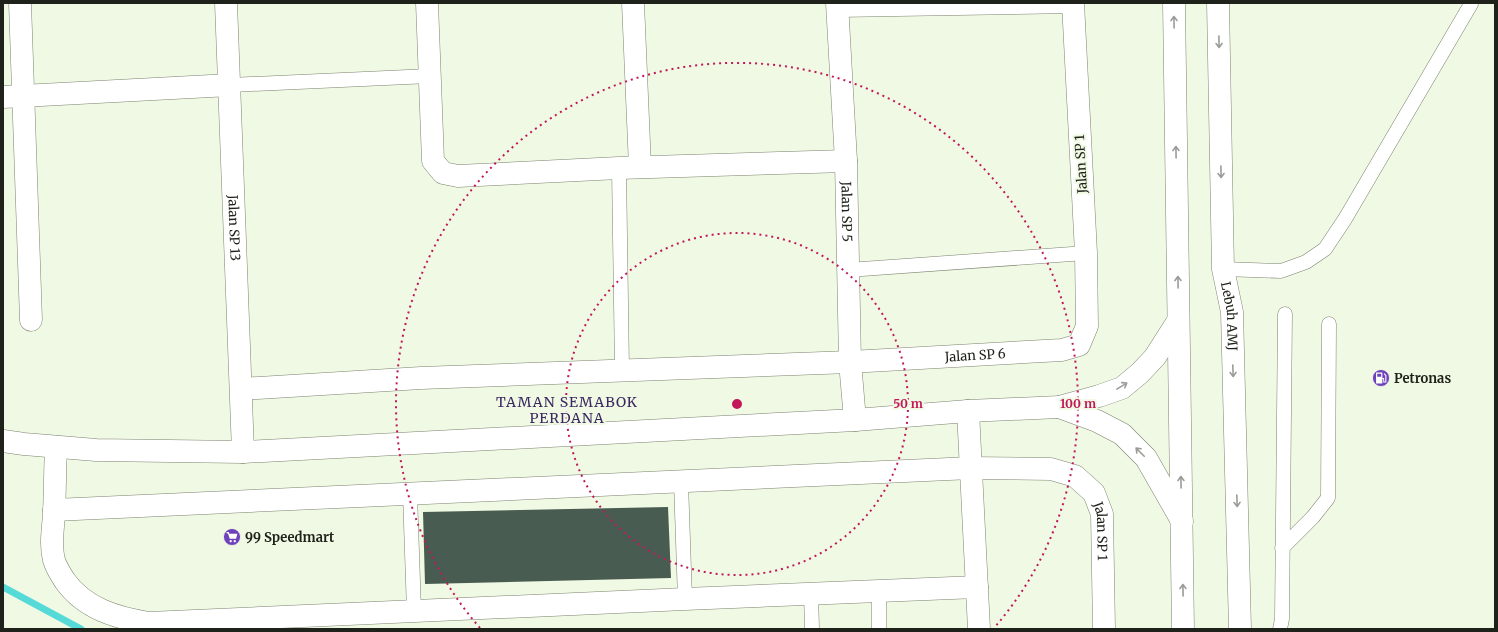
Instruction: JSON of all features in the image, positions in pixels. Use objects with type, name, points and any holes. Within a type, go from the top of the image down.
[{"type":"main road","points":[[20,3],[13,96],[31,320]]},
{"type":"main road","name":"Jalan SP 13","points":[[226,3],[243,452]]},
{"type":"main road","points":[[427,3],[433,161],[443,173],[458,176],[629,168],[846,162]]},
{"type":"main road","points":[[629,168],[633,3]]},
{"type":"main road","points":[[1174,3],[1183,629]]},
{"type":"main road","name":"Lebuh AMJ","points":[[1218,3],[1223,269],[1232,312],[1240,629]]},
{"type":"main road","name":"Jalan SP 1","points":[[1073,5],[1086,253],[1087,326]]},
{"type":"main road","name":"Jalan SP 5","points":[[837,6],[846,162],[850,362],[855,420]]},
{"type":"main road","points":[[13,96],[230,85]]},
{"type":"main road","points":[[3,441],[96,450],[243,452],[855,420],[968,411],[1059,407],[1122,388],[1140,373],[1155,357],[1178,321]]},
{"type":"main road","name":"Jalan SP 6","points":[[850,362],[1062,350],[1079,345],[1087,326]]},
{"type":"main road","points":[[241,389],[422,378],[850,362]]},
{"type":"main road","points":[[1059,407],[1097,420],[1122,434],[1146,458],[1182,521]]},
{"type":"main road","points":[[968,411],[979,629]]},
{"type":"main road","points":[[56,447],[52,543],[54,560],[72,591],[88,604],[108,614],[128,620],[149,623],[685,598],[978,587]]},
{"type":"main road","name":"Jalan SP 1","points":[[54,510],[971,468],[1051,469],[1075,476],[1094,494],[1102,514],[1104,629]]},
{"type":"lane","points":[[1223,269],[1281,271],[1306,262],[1325,249],[1345,219],[1471,4]]},
{"type":"lane","points":[[837,6],[1073,5]]},
{"type":"lane","points":[[230,85],[430,76]]},
{"type":"lane","points":[[622,370],[629,168]]},
{"type":"lane","points":[[848,270],[1086,253]]},
{"type":"lane","points":[[1280,629],[1282,619],[1285,314]]},
{"type":"lane","points":[[1282,548],[1313,517],[1328,498],[1328,324]]},
{"type":"lane","points":[[681,482],[685,598]]},
{"type":"lane","points":[[410,494],[414,611]]},
{"type":"lane","points":[[879,591],[879,629]]},
{"type":"lane","points":[[811,593],[812,629]]},
{"type":"building","points":[[668,507],[671,578],[425,584],[423,512]]},
{"type":"waterway","points":[[3,587],[81,629]]},
{"type":"place","name":"Petronas","points":[[1381,378]]},
{"type":"place","name":"99 Speedmart","points":[[232,537]]},
{"type":"district","name":"TAMAN SEMABOK PERDANA","points":[[567,410]]}]
